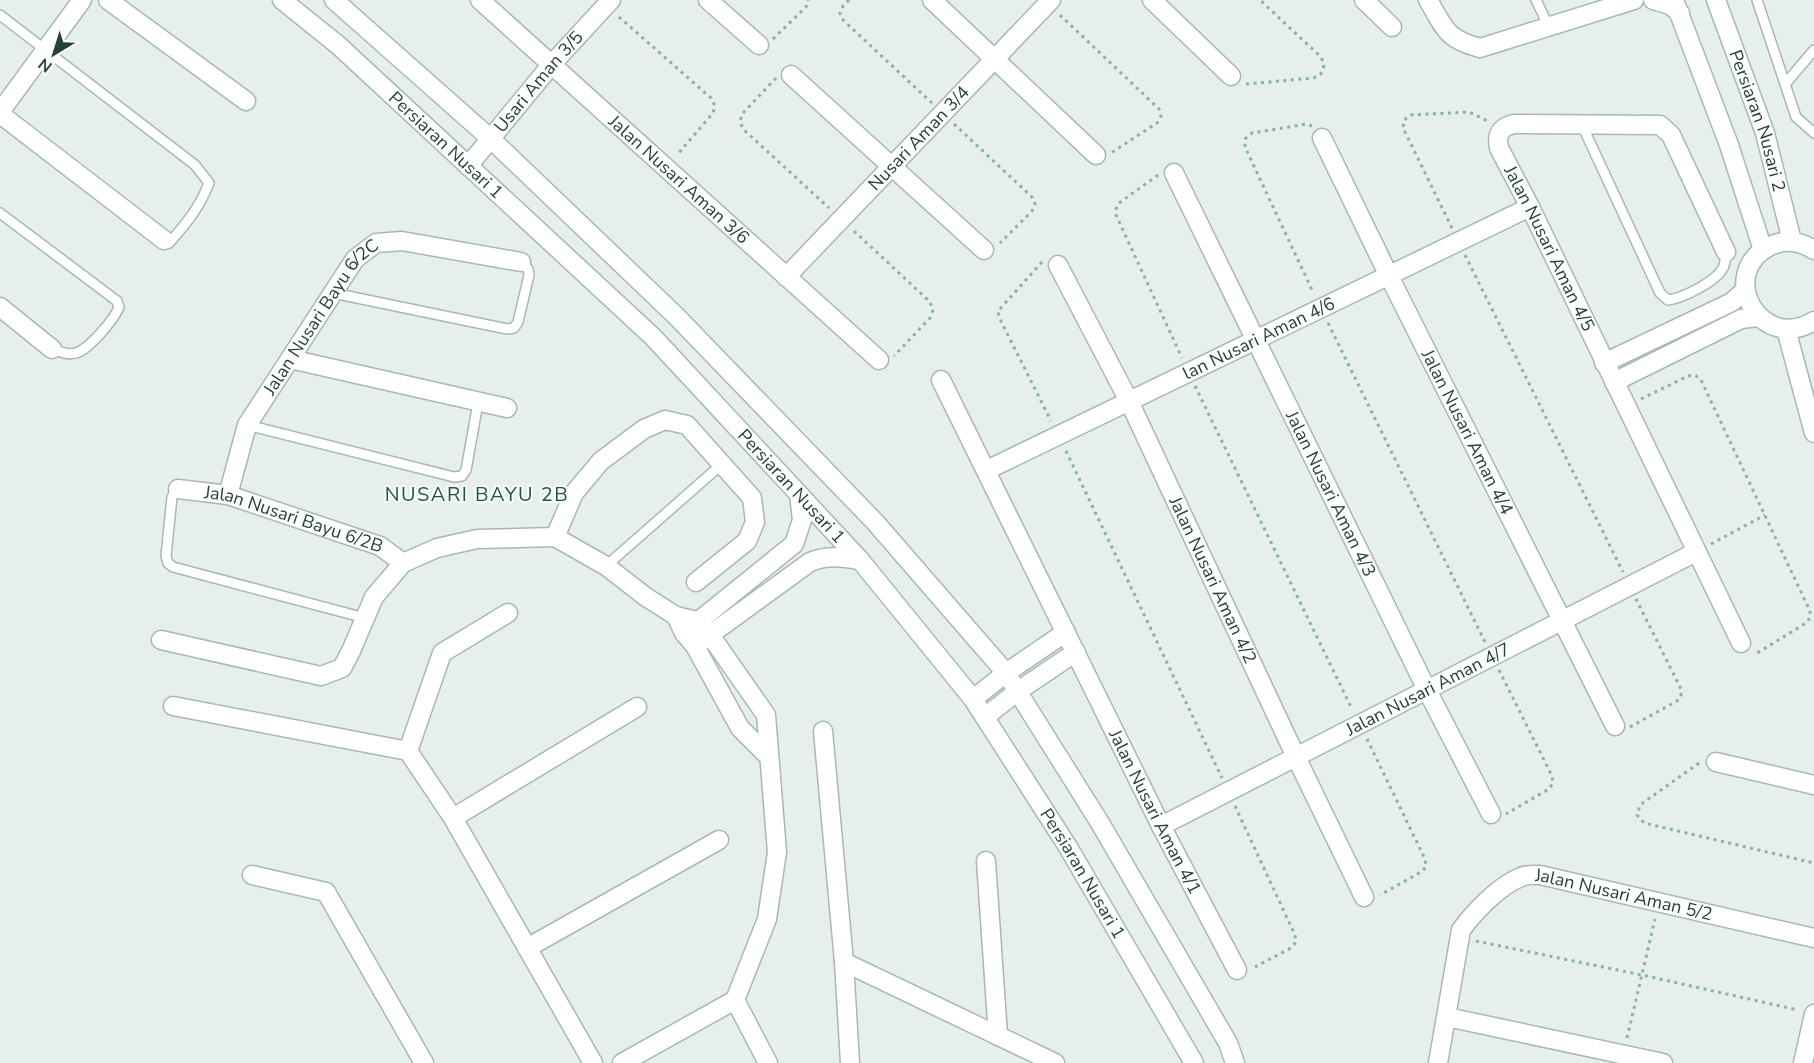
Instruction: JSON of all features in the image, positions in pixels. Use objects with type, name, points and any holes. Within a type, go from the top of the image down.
[{"type":"street","points":[[82,0],[0,113],[164,240]]},
{"type":"street","points":[[108,0],[246,101]]},
{"type":"street","name":"Persiaran Nusari 1","points":[[282,0],[338,45],[653,337],[860,560],[973,699],[985,717],[1068,847],[1194,1063]]},
{"type":"street","name":"Persiaran Nusari 1","points":[[334,0],[491,139],[676,316],[875,522],[1006,673],[1123,863],[1228,1043],[1235,1063]]},
{"type":"street","name":"Jalan Nusari Aman 3/6","points":[[480,0],[879,360]]},
{"type":"street","points":[[708,0],[759,45]]},
{"type":"street","points":[[932,0],[1096,155]]},
{"type":"street","points":[[1152,0],[1231,76]]},
{"type":"street","points":[[1364,0],[1392,27]]},
{"type":"street","points":[[1428,0],[1445,29],[1459,42],[1480,48],[1634,0]]},
{"type":"street","points":[[1653,0],[1677,6],[1729,145],[1763,250]]},
{"type":"street","name":"Persiaran Nusari 2","points":[[1716,0],[1765,133],[1792,242]]},
{"type":"street","name":"Nusari Aman 3/4","points":[[786,277],[1049,2]]},
{"type":"street","name":"Usari Aman 3/5","points":[[468,166],[552,64],[608,3]]},
{"type":"street","points":[[791,75],[984,250]]},
{"type":"street","points":[[1500,131],[1514,124],[1581,123],[1652,123],[1666,129],[1726,252]]},
{"type":"street","name":"Jalan Nusari Aman 4/5","points":[[1500,131],[1497,140],[1499,148],[1530,207],[1741,643]]},
{"type":"street","name":"Jalan Nusari Aman 4/4","points":[[1322,138],[1615,726]]},
{"type":"street","name":"Jalan Nusari Aman 4/3","points":[[1174,173],[1427,690],[1491,814]]},
{"type":"street","name":"lan Nusari Aman 4/6","points":[[987,470],[1530,207]]},
{"type":"street","name":"Jalan Nusari Bayu 6/2C","points":[[228,495],[247,425],[355,259],[376,243],[402,241],[521,262]]},
{"type":"street","points":[[1813,325],[1786,329],[1771,326],[1758,317],[1745,290],[1746,275],[1752,261],[1763,250],[1776,243],[1792,242],[1806,245],[1814,250]]},
{"type":"street","name":"Jalan Nusari Aman 4/2","points":[[1058,265],[1130,401],[1364,897]]},
{"type":"street","points":[[1605,363],[1732,302],[1745,290]]},
{"type":"street","points":[[0,307],[52,349]]},
{"type":"street","points":[[1614,382],[1742,319],[1758,317]]},
{"type":"street","points":[[1786,329],[1814,433]]},
{"type":"street","points":[[290,359],[507,408]]},
{"type":"street","points":[[941,380],[1066,632],[1006,673],[973,699]]},
{"type":"street","points":[[555,537],[574,493],[602,460],[644,429],[665,420],[687,425],[752,498],[755,522],[747,541],[696,582]]},
{"type":"street","name":"Jalan Nusari Bayu 6/2B","points":[[178,489],[228,495],[380,546],[403,563]]},
{"type":"street","points":[[692,633],[794,544],[802,520],[799,494]]},
{"type":"street","points":[[161,639],[321,676],[342,668],[374,597],[403,563],[437,548],[477,539],[555,537],[606,566],[646,597],[676,616],[692,633],[740,728],[769,757]]},
{"type":"street","name":"Jalan Nusari Aman 4/7","points":[[1161,826],[1696,552]]},
{"type":"street","points":[[692,633],[710,635],[810,562],[837,556],[860,560]]},
{"type":"street","points":[[408,751],[442,653],[508,613]]},
{"type":"street","name":"Jalan Nusari Aman 4/1","points":[[1066,632],[1161,826],[1236,970]]},
{"type":"street","points":[[622,1063],[735,1000],[767,919],[777,852],[766,715],[710,635]]},
{"type":"street","points":[[985,717],[1018,691],[1076,652]]},
{"type":"street","points":[[172,706],[408,751],[453,818],[593,1063]]},
{"type":"street","points":[[453,818],[637,707]]},
{"type":"street","points":[[823,731],[844,962],[850,1063]]},
{"type":"street","points":[[1716,762],[1814,785]]},
{"type":"street","points":[[526,948],[719,840]]},
{"type":"street","points":[[986,861],[998,1036]]},
{"type":"street","points":[[252,875],[326,892],[424,1063]]},
{"type":"street","name":"Jalan Nusari Aman 5/2","points":[[1459,938],[1469,918],[1508,884],[1524,875],[1540,875],[1814,938]]},
{"type":"street","points":[[1438,1063],[1448,1017],[1459,938]]},
{"type":"street","points":[[844,962],[1055,1063]]},
{"type":"street","points":[[735,1000],[768,1063]]},
{"type":"street","points":[[1803,1063],[1814,1014]]},
{"type":"street","points":[[1448,1017],[1664,1063]]},
{"type":"lane","points":[[1536,0],[1549,27]]},
{"type":"lane","points":[[1757,0],[1796,117],[1814,133]]},
{"type":"lane","points":[[0,15],[195,165],[210,183],[189,221],[169,243],[164,240]]},
{"type":"lane","points":[[1786,84],[1814,50]]},
{"type":"lane","points":[[1581,123],[1660,293],[1668,300],[1677,299],[1716,278],[1724,266],[1726,252]]},
{"type":"lane","points":[[0,213],[117,301],[119,307],[116,316],[88,345],[78,352],[65,354],[52,349]]},
{"type":"lane","points":[[333,293],[507,329],[514,328],[518,322],[529,275],[528,269],[521,262]]},
{"type":"lane","points":[[247,425],[454,477],[462,476],[466,470],[478,403]]},
{"type":"lane","points":[[606,566],[722,464]]},
{"type":"lane","points":[[178,489],[172,497],[166,556],[168,563],[173,567],[365,618]]},
{"type":"path","points":[[759,45],[771,42],[806,7],[808,0]]},
{"type":"path","points":[[849,0],[840,13],[843,20],[1032,197],[1035,204],[1032,211],[996,247],[990,251],[984,250]]},
{"type":"path","points":[[1231,76],[1247,84],[1313,78],[1320,76],[1324,71],[1321,57],[1260,0]]},
{"type":"path","points":[[1049,2],[1159,109],[1161,116],[1157,123],[1109,154],[1102,157],[1096,155]]},
{"type":"path","points":[[608,3],[711,98],[715,106],[713,113],[666,167]]},
{"type":"path","points":[[791,75],[779,74],[743,113],[740,121],[743,129],[842,219],[930,303],[933,310],[930,318],[892,358],[886,361],[879,360]]},
{"type":"path","points":[[1500,131],[1487,120],[1469,112],[1411,115],[1404,120],[1403,128],[1681,689],[1681,696],[1677,701],[1626,729],[1620,730],[1615,726]]},
{"type":"path","points":[[1322,138],[1314,126],[1307,124],[1252,134],[1245,138],[1245,147],[1321,308],[1552,776],[1553,783],[1548,789],[1503,816],[1497,818],[1491,814]]},
{"type":"path","points":[[1174,173],[1166,171],[1160,174],[1119,203],[1116,215],[1189,372],[1425,859],[1426,867],[1421,872],[1380,895],[1364,897]]},
{"type":"path","points":[[1058,265],[1048,259],[1041,262],[998,311],[999,317],[1059,435],[1296,935],[1296,942],[1291,948],[1250,970],[1236,970]]},
{"type":"path","points":[[1626,407],[1688,376],[1695,375],[1701,380],[1810,611],[1810,618],[1806,623],[1759,652],[1750,650],[1741,643]]},
{"type":"path","points":[[1696,552],[1765,515]]},
{"type":"path","points":[[1716,762],[1704,760],[1696,764],[1640,805],[1637,815],[1644,823],[1814,863]]},
{"type":"path","points":[[1623,1054],[1659,902]]},
{"type":"path","points":[[1459,938],[1642,975],[1814,1014]]},
{"type":"district","name":"NUSARI BAYU 2B","points":[[477,494]]}]
